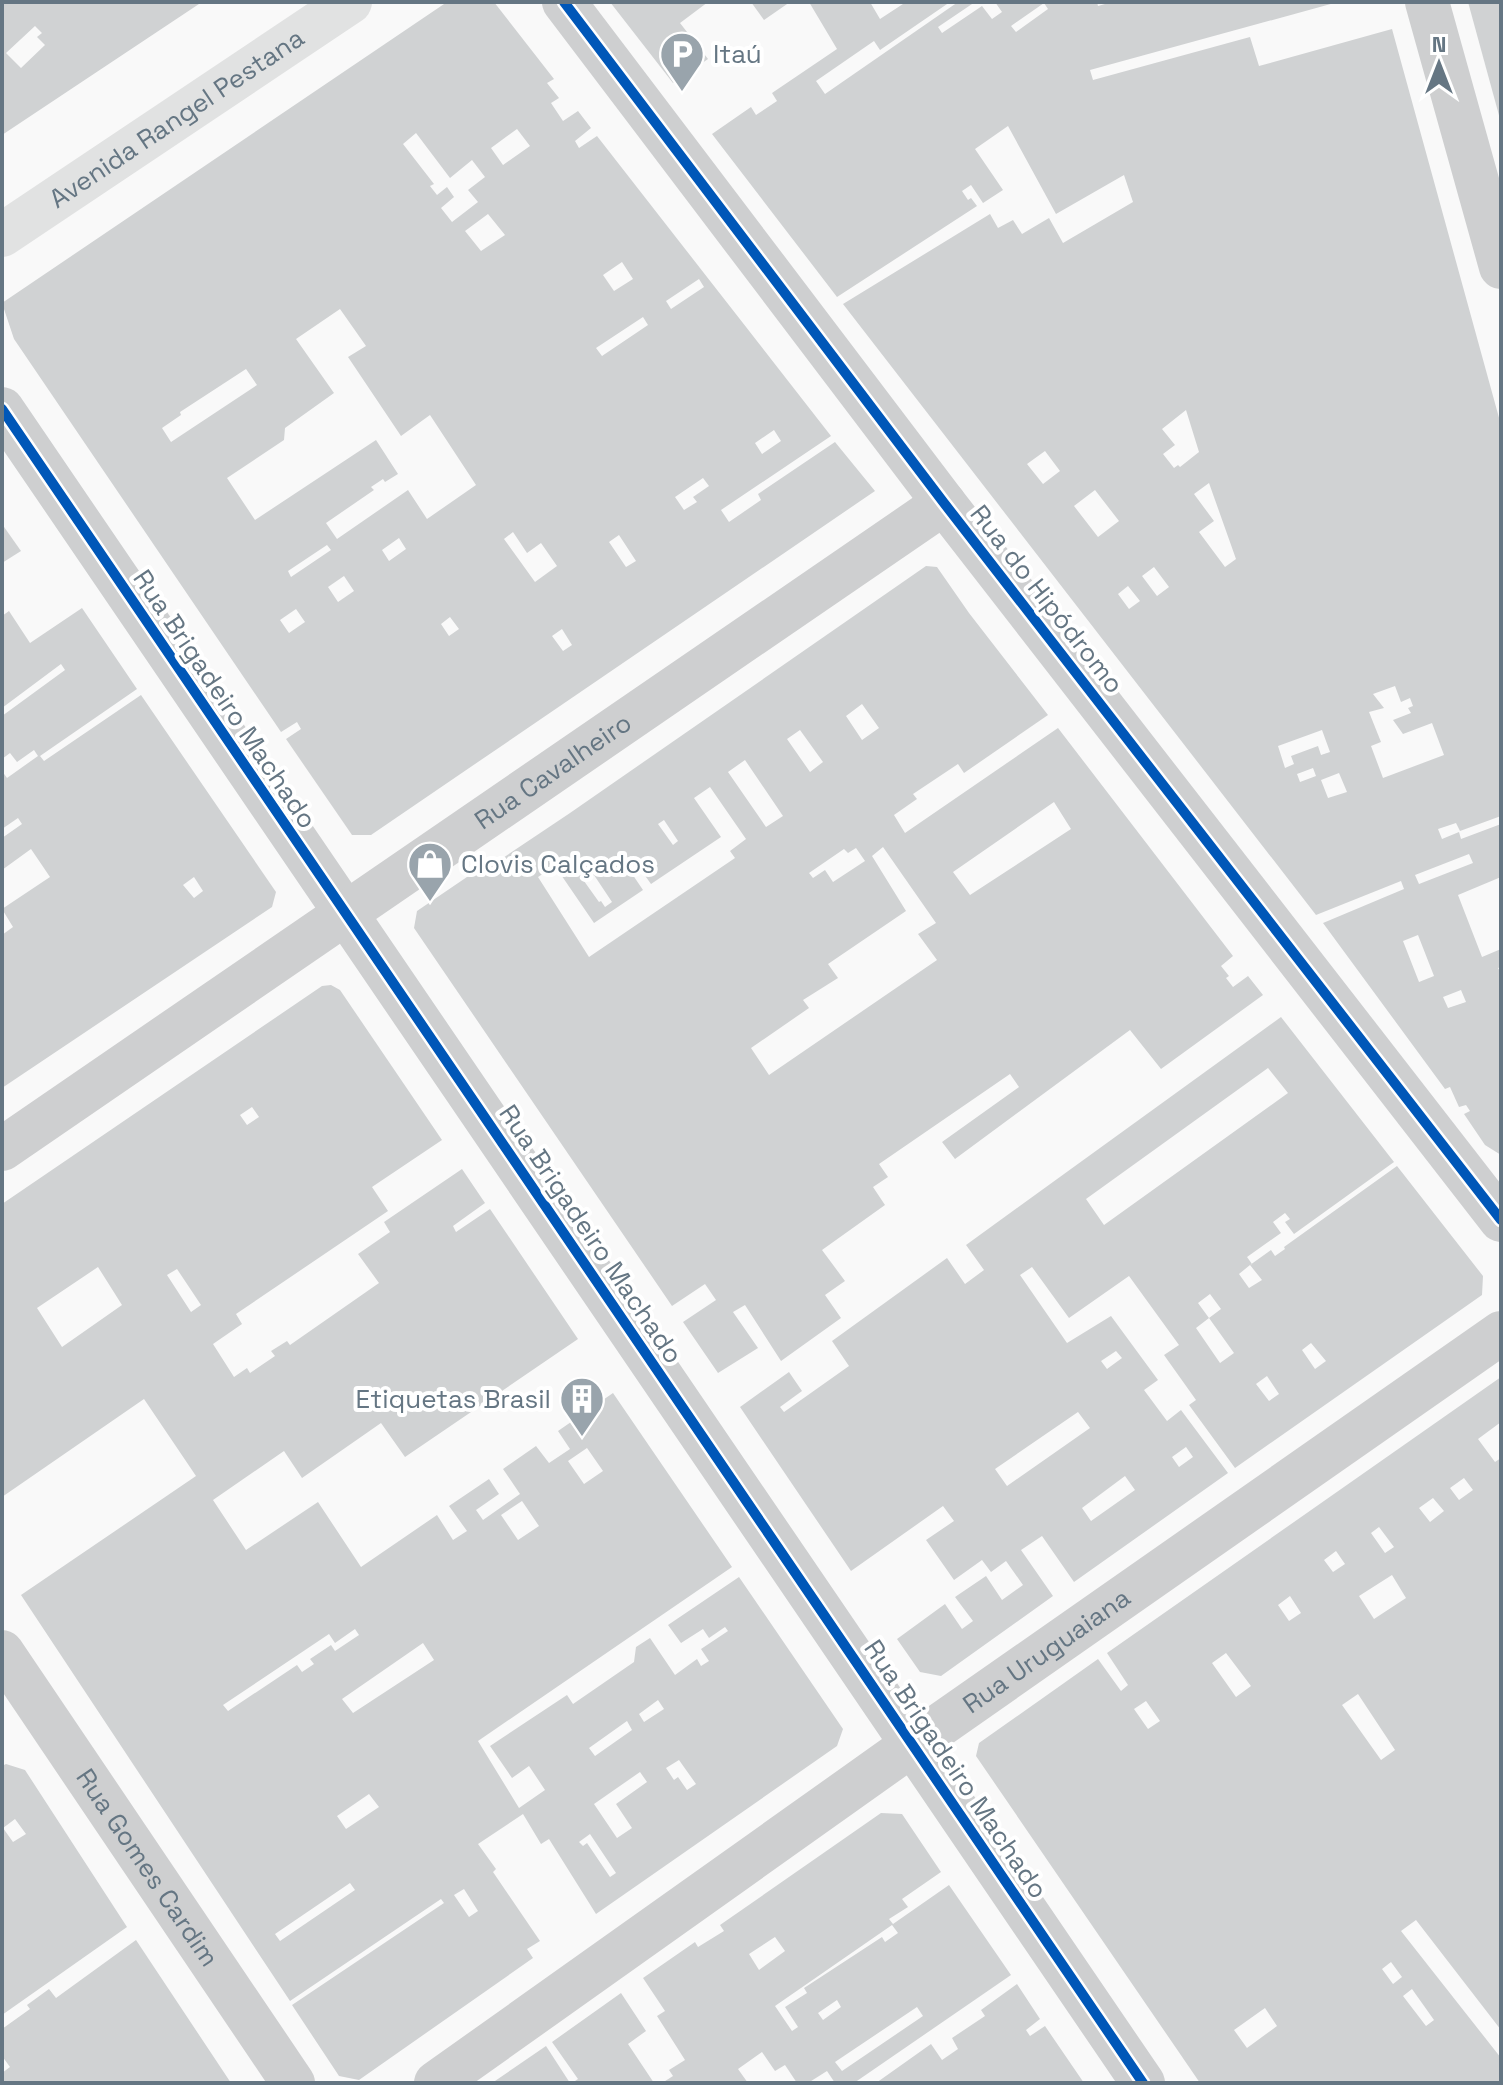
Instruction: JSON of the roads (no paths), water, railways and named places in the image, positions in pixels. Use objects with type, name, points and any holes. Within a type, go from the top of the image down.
[{"type":"main road","name":"Avenida Rangel Pestana","points":[[2,235],[350,2]]},
{"type":"street","name":"Rua do Hipódromo","points":[[564,2],[944,503],[1499,1214]]},
{"type":"street","points":[[1427,2],[1501,267]]},
{"type":"street","name":"Rua Brigadeiro Machado","points":[[2,409],[1143,2083]]},
{"type":"street","name":"Rua Cavalheiro","points":[[2,1149],[944,503]]},
{"type":"street","name":"Rua Uruguaiana","points":[[436,2083],[913,1744],[1501,1333]]},
{"type":"street","name":"Rua Gomes Cardim","points":[[9,1679],[293,2083]]},
{"type":"place","name":"Itaú","points":[[682,93]]},
{"type":"place","name":"Clovis Calçados","points":[[430,903]]},
{"type":"place","name":"Etiquetas Brasil","points":[[582,1438]]}]
